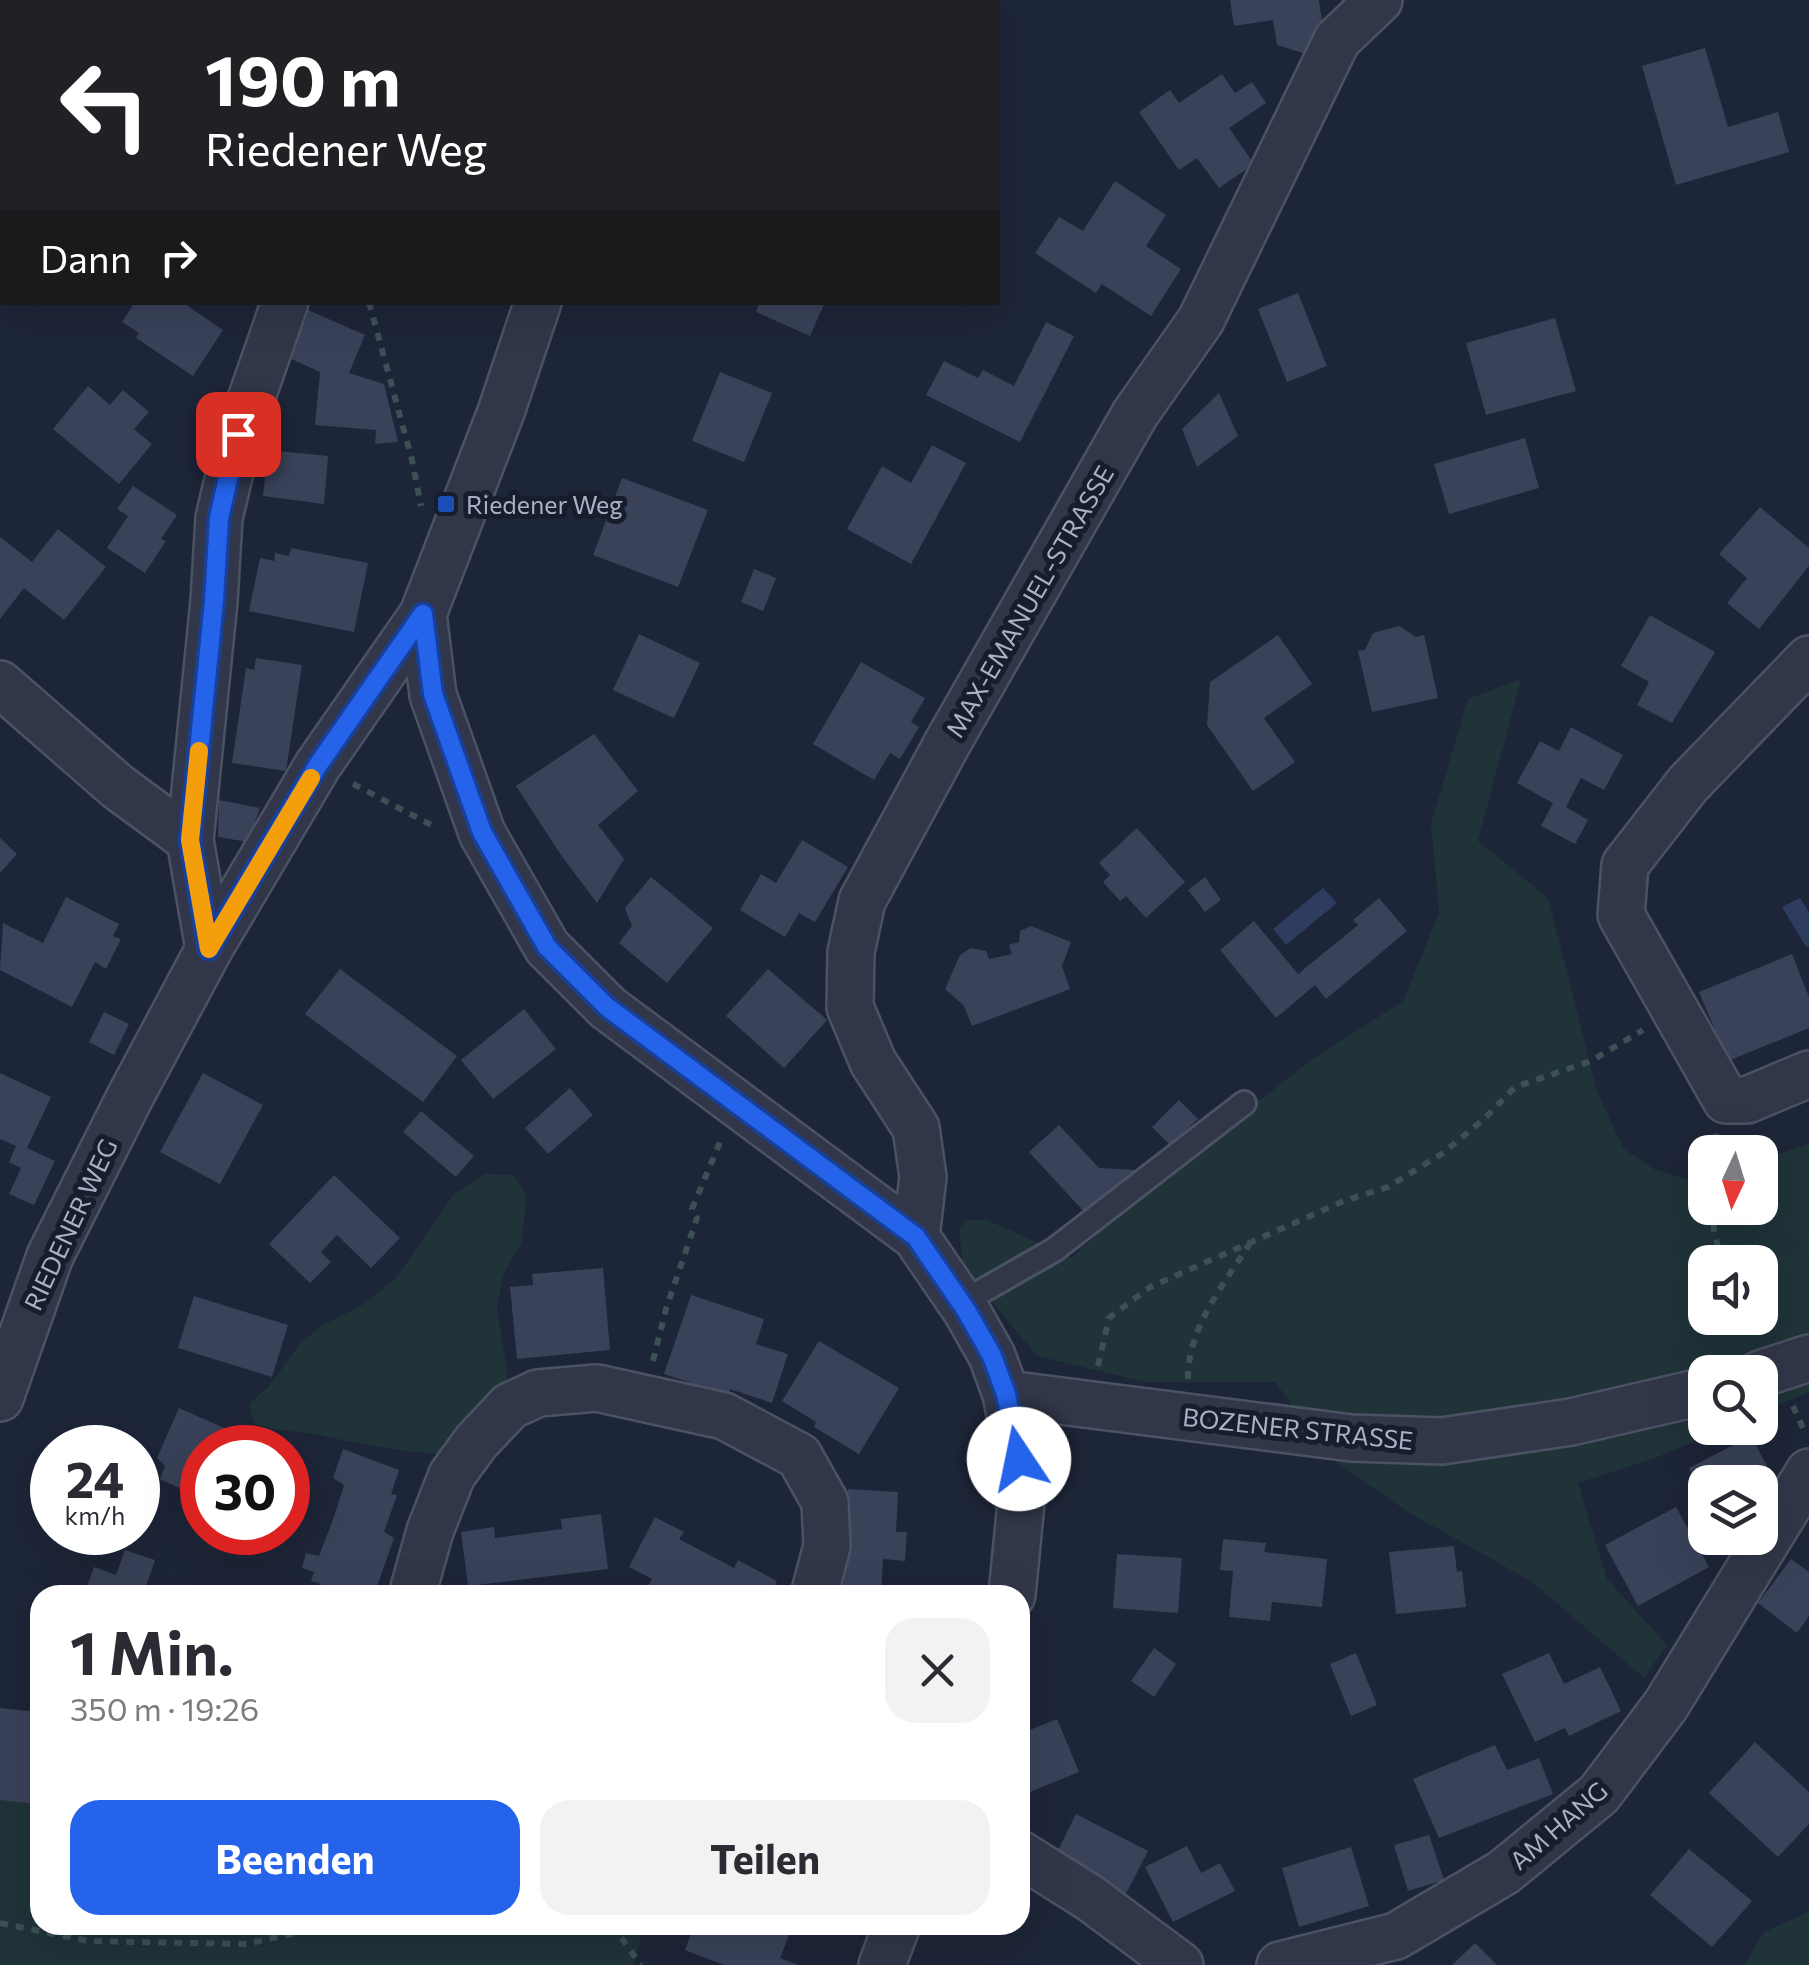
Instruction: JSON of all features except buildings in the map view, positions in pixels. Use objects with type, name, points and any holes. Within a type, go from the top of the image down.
[{"type":"street","name":"MAX-EMANUEL-STRASSE","points":[[916,1237],[923,1176],[916,1128],[873,1062],[850,1007],[851,952],[862,902],[948,742],[1135,414],[1200,320],[1337,40],[1378,0]]},
{"type":"street","points":[[209,949],[190,840],[219,518],[238,434],[284,305]]},
{"type":"street","points":[[537,305],[501,412],[423,614],[433,694],[482,832],[547,947],[607,1007],[916,1237],[962,1302],[992,1356],[1006,1394],[1023,1482],[1013,1585]]},
{"type":"street","name":"RIEDENER WEG","points":[[0,1398],[50,1256],[209,949],[318,765],[423,614]]},
{"type":"street","points":[[1809,659],[1688,784],[1625,865],[1621,915],[1726,1100],[1746,1100],[1809,1074]]},
{"type":"street","points":[[0,684],[118,787],[190,840]]},
{"type":"street","points":[[1778,1368],[1809,1358]]},
{"type":"street","points":[[418,1585],[430,1531],[452,1475],[476,1442],[510,1406],[538,1392],[597,1388],[724,1416],[799,1456],[824,1502],[826,1546],[816,1585]]},
{"type":"street","name":"BOZENER STRASSE","points":[[1006,1394],[1352,1438],[1442,1442],[1571,1422],[1688,1395]]},
{"type":"street","name":"AM HANG","points":[[1280,1965],[1396,1936],[1504,1872],[1600,1794],[1666,1705],[1809,1472]]},
{"type":"street","points":[[1030,1860],[1090,1898],[1180,1965]]},
{"type":"street","points":[[882,1965],[893,1935]]},
{"type":"lane","points":[[962,1302],[1054,1250],[1244,1103]]},
{"type":"path","points":[[370,305],[412,460],[422,512]]},
{"type":"path","points":[[339,776],[442,830]]},
{"type":"path","points":[[1094,1404],[1099,1356],[1109,1318],[1150,1287],[1344,1201],[1388,1187],[1443,1153],[1484,1119],[1515,1086],[1590,1061],[1675,1012]]},
{"type":"path","points":[[644,1397],[666,1309],[697,1218],[692,1209],[721,1141]]},
{"type":"path","points":[[1189,1417],[1188,1368],[1202,1321],[1252,1241]]},
{"type":"path","points":[[0,1923],[30,1929]]},
{"type":"path","points":[[59,1935],[88,1941],[246,1944],[286,1935]]},
{"type":"path","points":[[619,1935],[641,1965]]},
{"type":"shaded area","points":[[1521,679],[1478,841],[1548,898],[1597,1092],[1624,1149],[1654,1169],[1688,1180],[1688,1225],[1778,1225],[1778,1155],[1809,1143],[1809,1392],[1778,1405],[1778,1355],[1688,1355],[1688,1444],[1578,1483],[1607,1579],[1667,1645],[1644,1678],[1532,1582],[1408,1512],[1332,1459],[1275,1382],[1145,1382],[1037,1356],[963,1267],[959,1229],[968,1220],[987,1220],[1072,1258],[1135,1196],[1314,1058],[1403,1001],[1439,913],[1431,824],[1468,699]]},
{"type":"shaded area","points":[[485,1174],[514,1175],[527,1196],[521,1244],[503,1275],[497,1308],[508,1377],[486,1414],[452,1453],[401,1450],[310,1434],[310,1425],[254,1424],[249,1404],[270,1385],[301,1342],[323,1325],[364,1304],[396,1278],[454,1194]]},
{"type":"shaded area","points":[[30,1792],[30,1935],[642,1935],[634,1965],[0,1965],[0,1797]]},
{"type":"shaded area","points":[[1809,1908],[1809,1965],[1744,1965],[1764,1932]]},
{"type":"water","points":[[1323,888],[1337,903],[1286,945],[1273,929]]},
{"type":"water","points":[[1800,898],[1809,912],[1806,947],[1782,907]]},
{"type":"slow traffic","points":[[199,751],[190,840],[209,949],[311,778]]},
{"type":"place","name":"Riedener Weg","points":[[446,504]]},
{"type":"route","points":[[238,434],[219,518],[190,840],[209,949],[318,765],[423,614],[433,694],[482,832],[547,947],[607,1007],[916,1237],[992,1356],[1006,1394],[1019,1459]]}]
